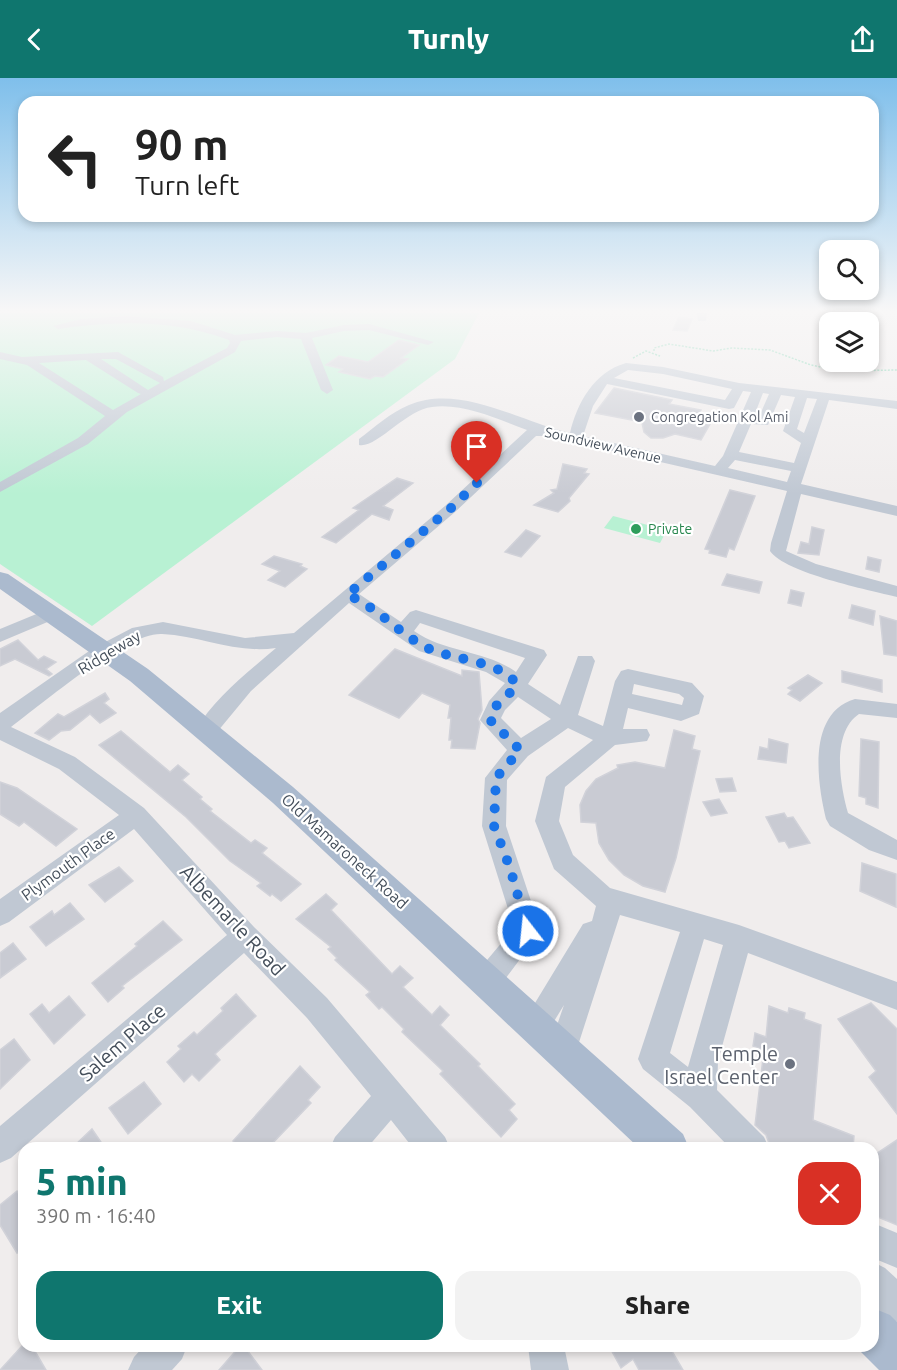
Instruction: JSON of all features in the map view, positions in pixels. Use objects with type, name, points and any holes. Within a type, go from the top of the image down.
[{"type":"main road","name":"Old Mamaroneck Road","points":[[0,579],[139,675],[206,731],[354,858],[662,1142]]},
{"type":"main road","points":[[879,1338],[897,1354]]},
{"type":"street","points":[[46,373],[112,415]]},
{"type":"street","points":[[115,373],[142,390]]},
{"type":"street","points":[[148,373],[159,380]]},
{"type":"street","points":[[0,488],[82,441],[112,415],[188,373]]},
{"type":"street","points":[[321,373],[327,390]]},
{"type":"street","points":[[576,438],[580,418],[600,384],[616,373]]},
{"type":"street","points":[[659,373],[734,396]]},
{"type":"street","points":[[610,377],[734,396],[759,389],[897,405]]},
{"type":"street","points":[[759,389],[727,464],[798,468]]},
{"type":"street","points":[[763,422],[777,391]]},
{"type":"street","points":[[802,394],[790,428],[792,433],[808,441]]},
{"type":"street","points":[[824,396],[798,468],[778,551],[781,555],[810,568],[897,592]]},
{"type":"street","points":[[364,442],[410,409],[438,403],[470,407],[552,433],[580,418]]},
{"type":"street","points":[[746,419],[790,428]]},
{"type":"street","name":"Soundview Avenue","points":[[206,731],[216,713],[347,595],[450,509],[532,432],[552,433],[727,464],[794,487],[897,511]]},
{"type":"street","points":[[347,595],[360,600],[416,642],[436,651],[500,670],[515,681],[517,686],[575,722],[610,738],[639,735]]},
{"type":"street","points":[[0,636],[51,614]]},
{"type":"street","points":[[402,630],[416,615],[537,655],[517,686],[496,706],[490,720],[520,750]]},
{"type":"street","name":"Ridgeway","points":[[0,724],[104,651],[128,637],[151,628],[169,629],[246,645],[276,643],[303,637]]},
{"type":"street","points":[[575,722],[585,661]]},
{"type":"street","points":[[621,699],[610,738],[554,783],[547,821],[563,862],[601,896],[611,901],[739,938],[897,996]]},
{"type":"street","points":[[897,711],[855,706],[838,719],[830,757],[830,792],[838,819],[878,843],[897,850]]},
{"type":"street","points":[[487,981],[528,931],[510,868],[494,826],[496,778],[520,750],[575,722]]},
{"type":"street","name":"Albemarle Road","points":[[0,731],[68,763],[136,815],[245,936],[317,1008],[429,1142]]},
{"type":"street","name":"Plymouth Place","points":[[0,914],[136,815]]},
{"type":"street","points":[[535,1026],[611,901]]},
{"type":"street","points":[[563,1051],[611,901]]},
{"type":"street","points":[[695,925],[654,1059],[701,1096],[747,1142]]},
{"type":"street","name":"Salem Place","points":[[0,1147],[245,936]]},
{"type":"street","points":[[701,1096],[703,1061],[739,938]]},
{"type":"street","points":[[351,1142],[391,1097]]},
{"type":"street","points":[[879,1243],[897,1251]]},
{"type":"street","points":[[879,1286],[897,1304]]},
{"type":"street","points":[[147,1370],[164,1352]]},
{"type":"street","points":[[547,1352],[550,1370]]},
{"type":"green space","points":[[0,373],[436,373],[92,626],[0,564]]},
{"type":"green space","name":"Private","points":[[613,516],[667,530],[660,543],[604,528]]},
{"type":"building","points":[[345,373],[388,373],[383,377],[375,376],[370,379]]},
{"type":"building","points":[[614,388],[672,400],[669,404],[701,410],[699,414],[714,417],[701,440],[675,434],[663,438],[651,438],[644,432],[642,423],[595,413]]},
{"type":"building","points":[[563,464],[587,469],[584,473],[589,474],[569,498],[570,501],[558,512],[534,505],[554,493],[551,490],[557,489]]},
{"type":"building","points":[[397,478],[413,483],[383,506],[393,510],[389,520],[372,514],[336,543],[322,537],[359,510],[353,508]]},
{"type":"building","points":[[730,490],[755,496],[734,550],[729,548],[726,557],[709,553],[710,550],[705,549]]},
{"type":"building","points":[[812,527],[824,530],[819,555],[798,553],[801,542],[809,544]]},
{"type":"building","points":[[526,530],[540,536],[521,557],[505,552]]},
{"type":"building","points":[[274,556],[302,564],[300,566],[307,569],[285,587],[268,580],[280,571],[262,564]]},
{"type":"building","points":[[868,557],[881,560],[879,572],[866,569]]},
{"type":"building","points":[[727,574],[762,582],[759,593],[722,585]]},
{"type":"building","points":[[791,590],[804,593],[801,606],[788,603]]},
{"type":"building","points":[[852,605],[875,611],[873,625],[849,618]]},
{"type":"building","points":[[880,616],[897,621],[897,656],[884,654]]},
{"type":"building","points":[[18,640],[38,660],[44,656],[56,662],[46,669],[52,674],[49,676],[15,659],[0,666],[0,649]]},
{"type":"building","points":[[395,649],[462,676],[462,670],[479,672],[482,710],[478,719],[480,723],[475,749],[451,748],[452,740],[449,740],[451,718],[448,718],[450,705],[422,693],[399,718],[349,695]]},
{"type":"building","points":[[842,671],[882,680],[882,692],[842,682]]},
{"type":"building","points":[[808,675],[822,683],[800,701],[788,694],[792,690],[788,688]]},
{"type":"building","points":[[105,693],[109,699],[104,703],[116,713],[100,723],[90,714],[70,730],[61,731],[49,740],[35,733],[58,714],[64,717]]},
{"type":"building","points":[[674,730],[695,736],[692,749],[700,751],[676,858],[665,892],[643,886],[624,875],[609,860],[599,843],[596,823],[581,822],[580,805],[586,791],[596,779],[618,768],[617,765],[635,762],[665,768]]},
{"type":"building","points":[[121,731],[170,772],[178,765],[189,774],[182,780],[202,797],[200,799],[212,809],[210,811],[251,843],[255,840],[267,848],[262,853],[301,884],[281,901],[257,886],[261,883],[230,861],[186,817],[99,745]]},
{"type":"building","points":[[769,739],[788,744],[786,763],[758,759],[760,747],[768,749]]},
{"type":"building","points":[[861,739],[879,742],[878,808],[866,804],[866,798],[859,796]]},
{"type":"building","points":[[732,778],[736,791],[720,792],[716,779]]},
{"type":"building","points":[[0,782],[17,788],[77,829],[56,846],[24,822],[19,826],[0,814]]},
{"type":"building","points":[[719,799],[727,813],[711,816],[703,802]]},
{"type":"building","points":[[784,813],[787,818],[793,817],[810,843],[789,848],[785,841],[779,842],[766,817]]},
{"type":"building","points":[[862,863],[896,874],[896,907],[860,891]]},
{"type":"building","points":[[119,867],[133,881],[105,902],[89,885]]},
{"type":"building","points":[[326,894],[337,904],[331,910],[392,974],[400,966],[413,978],[403,987],[432,1015],[440,1006],[449,1015],[440,1025],[480,1064],[478,1066],[515,1104],[509,1110],[517,1119],[501,1137],[440,1074],[443,1071],[402,1032],[404,1029],[366,995],[370,992],[335,960],[337,958],[328,949],[331,947],[296,919]]},
{"type":"building","points":[[70,903],[84,919],[46,946],[30,927],[52,911],[54,915]]},
{"type":"building","points":[[163,921],[182,940],[122,986],[124,988],[108,1002],[92,983]]},
{"type":"building","points":[[13,943],[26,959],[0,978],[0,953]]},
{"type":"building","points":[[236,994],[256,1016],[215,1054],[220,1060],[199,1081],[192,1074],[184,1082],[167,1062],[181,1049],[178,1046],[194,1032],[197,1035],[223,1011],[221,1008]]},
{"type":"building","points":[[69,996],[85,1015],[54,1044],[30,1014],[42,1004],[49,1013]]},
{"type":"building","points":[[871,1003],[897,1029],[897,1114],[869,1077],[876,1071],[838,1019]]},
{"type":"building","name":"Temple Israel Center","points":[[769,1006],[788,1013],[789,1008],[805,1013],[804,1019],[821,1025],[813,1120],[854,1136],[854,1142],[769,1142],[766,1135],[755,1125],[764,1050],[753,1046],[755,1033],[766,1037]]},
{"type":"building","points":[[14,1039],[30,1060],[0,1089],[0,1050]]},
{"type":"building","points":[[300,1066],[320,1087],[308,1100],[311,1103],[274,1142],[233,1141]]},
{"type":"building","points":[[144,1082],[161,1104],[128,1134],[109,1108]]},
{"type":"building","points":[[92,1129],[101,1142],[78,1142]]},
{"type":"building","points":[[897,1140],[897,1225],[879,1218],[879,1152]]},
{"type":"building","points":[[17,1191],[17,1253],[0,1225],[0,1205]]},
{"type":"building","points":[[18,1350],[36,1352],[46,1370],[0,1370]]},
{"type":"building","points":[[235,1352],[248,1352],[262,1370],[219,1370]]},
{"type":"building","points":[[612,1352],[672,1352],[683,1370],[639,1370],[633,1359],[621,1368]]},
{"type":"place","name":"Congregation Kol Ami","points":[[639,417]]},
{"type":"place","name":"Private","points":[[636,529]]},
{"type":"place","name":"Temple Israel Center","points":[[790,1064]]},
{"type":"route","points":[[477,483],[450,509],[347,595],[360,600],[416,642],[436,651],[500,670],[515,681],[517,686],[496,706],[490,720],[520,750],[496,778],[494,826],[510,868],[528,931]]}]
